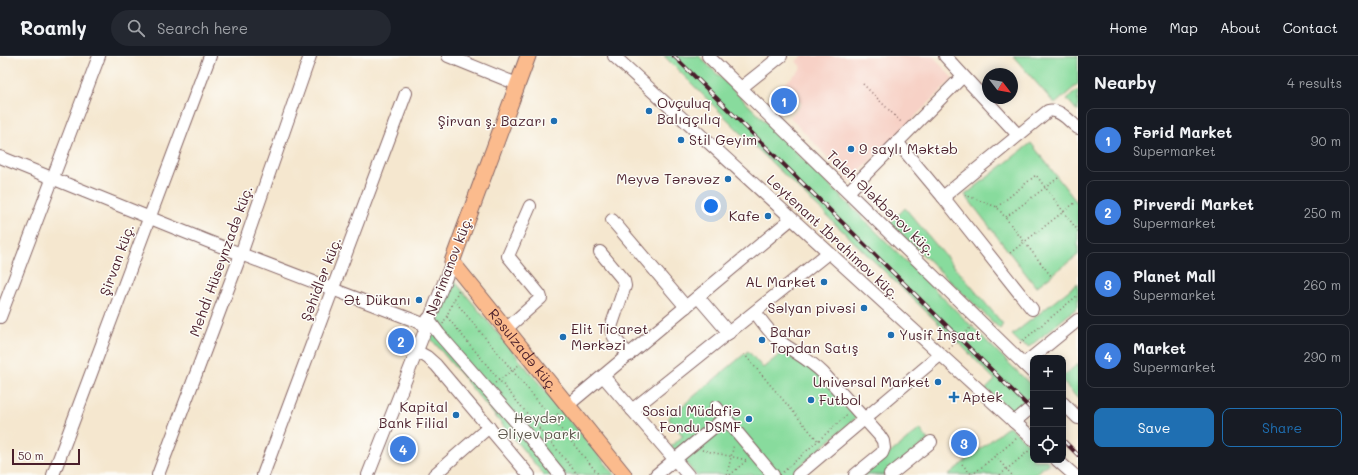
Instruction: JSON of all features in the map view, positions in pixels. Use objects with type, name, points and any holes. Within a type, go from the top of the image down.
[{"type":"main road","name":"Nərimanov küç.","points":[[452,262],[528,56]]},
{"type":"main road","name":"Rəsulzadə küç.","points":[[452,262],[506,329],[565,408],[624,475]]},
{"type":"street","points":[[0,317],[54,179],[99,56]]},
{"type":"street","name":"Şirvan küç.","points":[[53,475],[210,56]]},
{"type":"street","name":"Mehdi Hüseynzadə küç.","points":[[158,475],[240,254],[310,56]]},
{"type":"street","points":[[448,56],[517,84]]},
{"type":"street","name":"Leytenant Ibrahimov küç.","points":[[614,56],[828,253],[1030,435]]},
{"type":"street","name":"Taleh Ələkbərov küç.","points":[[708,56],[1030,370]]},
{"type":"street","points":[[740,88],[781,56]]},
{"type":"street","points":[[945,56],[1018,135]]},
{"type":"street","points":[[848,192],[963,76]]},
{"type":"street","name":"Şəhidlər küç.","points":[[263,475],[406,93]]},
{"type":"street","points":[[943,197],[1048,111],[1053,110],[1059,112],[1078,128]]},
{"type":"street","points":[[897,142],[1032,308]]},
{"type":"street","points":[[0,157],[240,254],[427,322],[488,389],[560,475]]},
{"type":"street","points":[[506,329],[541,298],[508,256],[530,206]]},
{"type":"street","points":[[565,408],[791,219]]},
{"type":"street","points":[[612,220],[686,307]]},
{"type":"street","points":[[600,252],[624,281],[625,286],[611,327],[611,332],[629,355]]},
{"type":"street","points":[[632,410],[828,253]]},
{"type":"street","name":"Nərimanov küç.","points":[[368,475],[427,322],[452,262]]},
{"type":"street","points":[[698,297],[728,333]]},
{"type":"street","points":[[754,312],[774,336],[814,364],[865,419],[883,441],[884,448],[882,453],[855,475]]},
{"type":"street","points":[[1024,364],[1078,320]]},
{"type":"street","points":[[416,351],[427,357],[436,365],[528,475]]},
{"type":"street","points":[[798,475],[940,355]]},
{"type":"street","points":[[603,376],[688,475]]},
{"type":"street","points":[[1066,406],[1078,418]]},
{"type":"street","points":[[716,407],[726,417],[736,431],[751,457],[773,475]]},
{"type":"street","points":[[1014,422],[1030,409]]},
{"type":"street","points":[[656,475],[726,417]]},
{"type":"street","points":[[434,475],[489,427]]},
{"type":"street","points":[[890,475],[931,442]]},
{"type":"street","points":[[1060,463],[1074,475]]},
{"type":"path","points":[[863,84],[910,130]]},
{"type":"path","points":[[997,207],[1036,175],[1078,231]]},
{"type":"path","points":[[1006,217],[1058,178]]},
{"type":"path","points":[[964,195],[997,207],[1051,276]]},
{"type":"path","points":[[1010,253],[1076,202]]},
{"type":"path","points":[[439,334],[460,287]]},
{"type":"path","points":[[1020,343],[1078,295]]},
{"type":"path","points":[[454,300],[599,475]]},
{"type":"path","points":[[447,317],[578,475]]},
{"type":"path","points":[[940,355],[951,347],[978,320]]},
{"type":"path","points":[[744,354],[823,447]]},
{"type":"path","points":[[488,389],[522,362]]},
{"type":"path","points":[[530,438],[565,408]]},
{"type":"path","points":[[780,475],[851,412]]},
{"type":"path","points":[[729,475],[736,431]]},
{"type":"path","points":[[962,464],[972,475],[1020,436]]},
{"type":"path","points":[[690,447],[731,457],[751,457]]},
{"type":"path","points":[[1000,475],[1030,450]]},
{"type":"path","points":[[996,456],[1012,475]]},
{"type":"path","points":[[729,475],[751,457]]},
{"type":"shaded area","name":"9 saylı Məktəb","points":[[803,56],[933,56],[953,79],[850,181],[790,117],[802,104],[783,85],[802,68],[796,61]]},
{"type":"green space","points":[[664,56],[699,56],[1030,384],[1030,403],[1016,415],[986,389],[995,380],[966,350],[739,131]]},
{"type":"green space","points":[[1013,56],[1078,56],[1078,84],[1055,104]]},
{"type":"green space","points":[[1078,90],[1078,112],[1067,99]]},
{"type":"green space","points":[[1031,143],[1078,204],[1078,255],[1036,287],[965,195]]},
{"type":"green space","points":[[905,208],[1003,324],[1000,329],[890,223]]},
{"type":"green space","name":"Heydər Əliyev parkı","points":[[452,278],[615,475],[544,475],[428,335]]},
{"type":"green space","points":[[1078,283],[1078,307],[1029,347],[1020,343],[1012,335]]},
{"type":"green space","points":[[748,351],[763,368],[783,352],[811,369],[856,418],[790,475],[696,475],[671,446],[683,436],[668,418]]},
{"type":"green space","points":[[1078,364],[1078,399],[1066,385],[1066,374]]},
{"type":"green space","points":[[1009,426],[1030,445],[1030,463],[1049,463],[1034,475],[948,475]]},
{"type":"green space","points":[[920,429],[928,440],[884,475],[863,475]]},
{"type":"railway","points":[[674,56],[1030,408]]},
{"type":"railway","points":[[1066,443],[1078,455]]},
{"type":"place","name":"Fərid Market","points":[[784,101]]},
{"type":"place","name":"Ovçuluq Balıqçılıq","points":[[649,111]]},
{"type":"place","name":"Şirvan ş. Bazarı","points":[[554,121]]},
{"type":"place","name":"Stil Geyim","points":[[681,140]]},
{"type":"place","name":"9 saylı Məktəb","points":[[851,149]]},
{"type":"place","name":"Meyvə Tərəvəz","points":[[728,179]]},
{"type":"place","name":"Kafe","points":[[768,216]]},
{"type":"place","name":"AL Market","points":[[824,282]]},
{"type":"place","name":"Ət Dükanı","points":[[419,300]]},
{"type":"place","name":"Səlyan pivəsi","points":[[864,308]]},
{"type":"place","name":"Yusif İnşaat","points":[[891,335]]},
{"type":"place","name":"Elit Ticarət Mərkəzi","points":[[563,337]]},
{"type":"place","name":"Bahar Topdan Satış","points":[[762,340]]},
{"type":"place","name":"Pirverdi Market","points":[[401,341]]},
{"type":"place","name":"Universal Market","points":[[938,382]]},
{"type":"place","name":"Aptek","points":[[954,397]]},
{"type":"place","name":"Futbol","points":[[811,400]]},
{"type":"place","name":"Kapital Bank Filial","points":[[456,415]]},
{"type":"place","name":"Sosial Müdafiə Fondu DSMF","points":[[749,419]]},
{"type":"place","name":"Planet Mall","points":[[964,443]]},
{"type":"place","name":"Market","points":[[403,449]]}]
